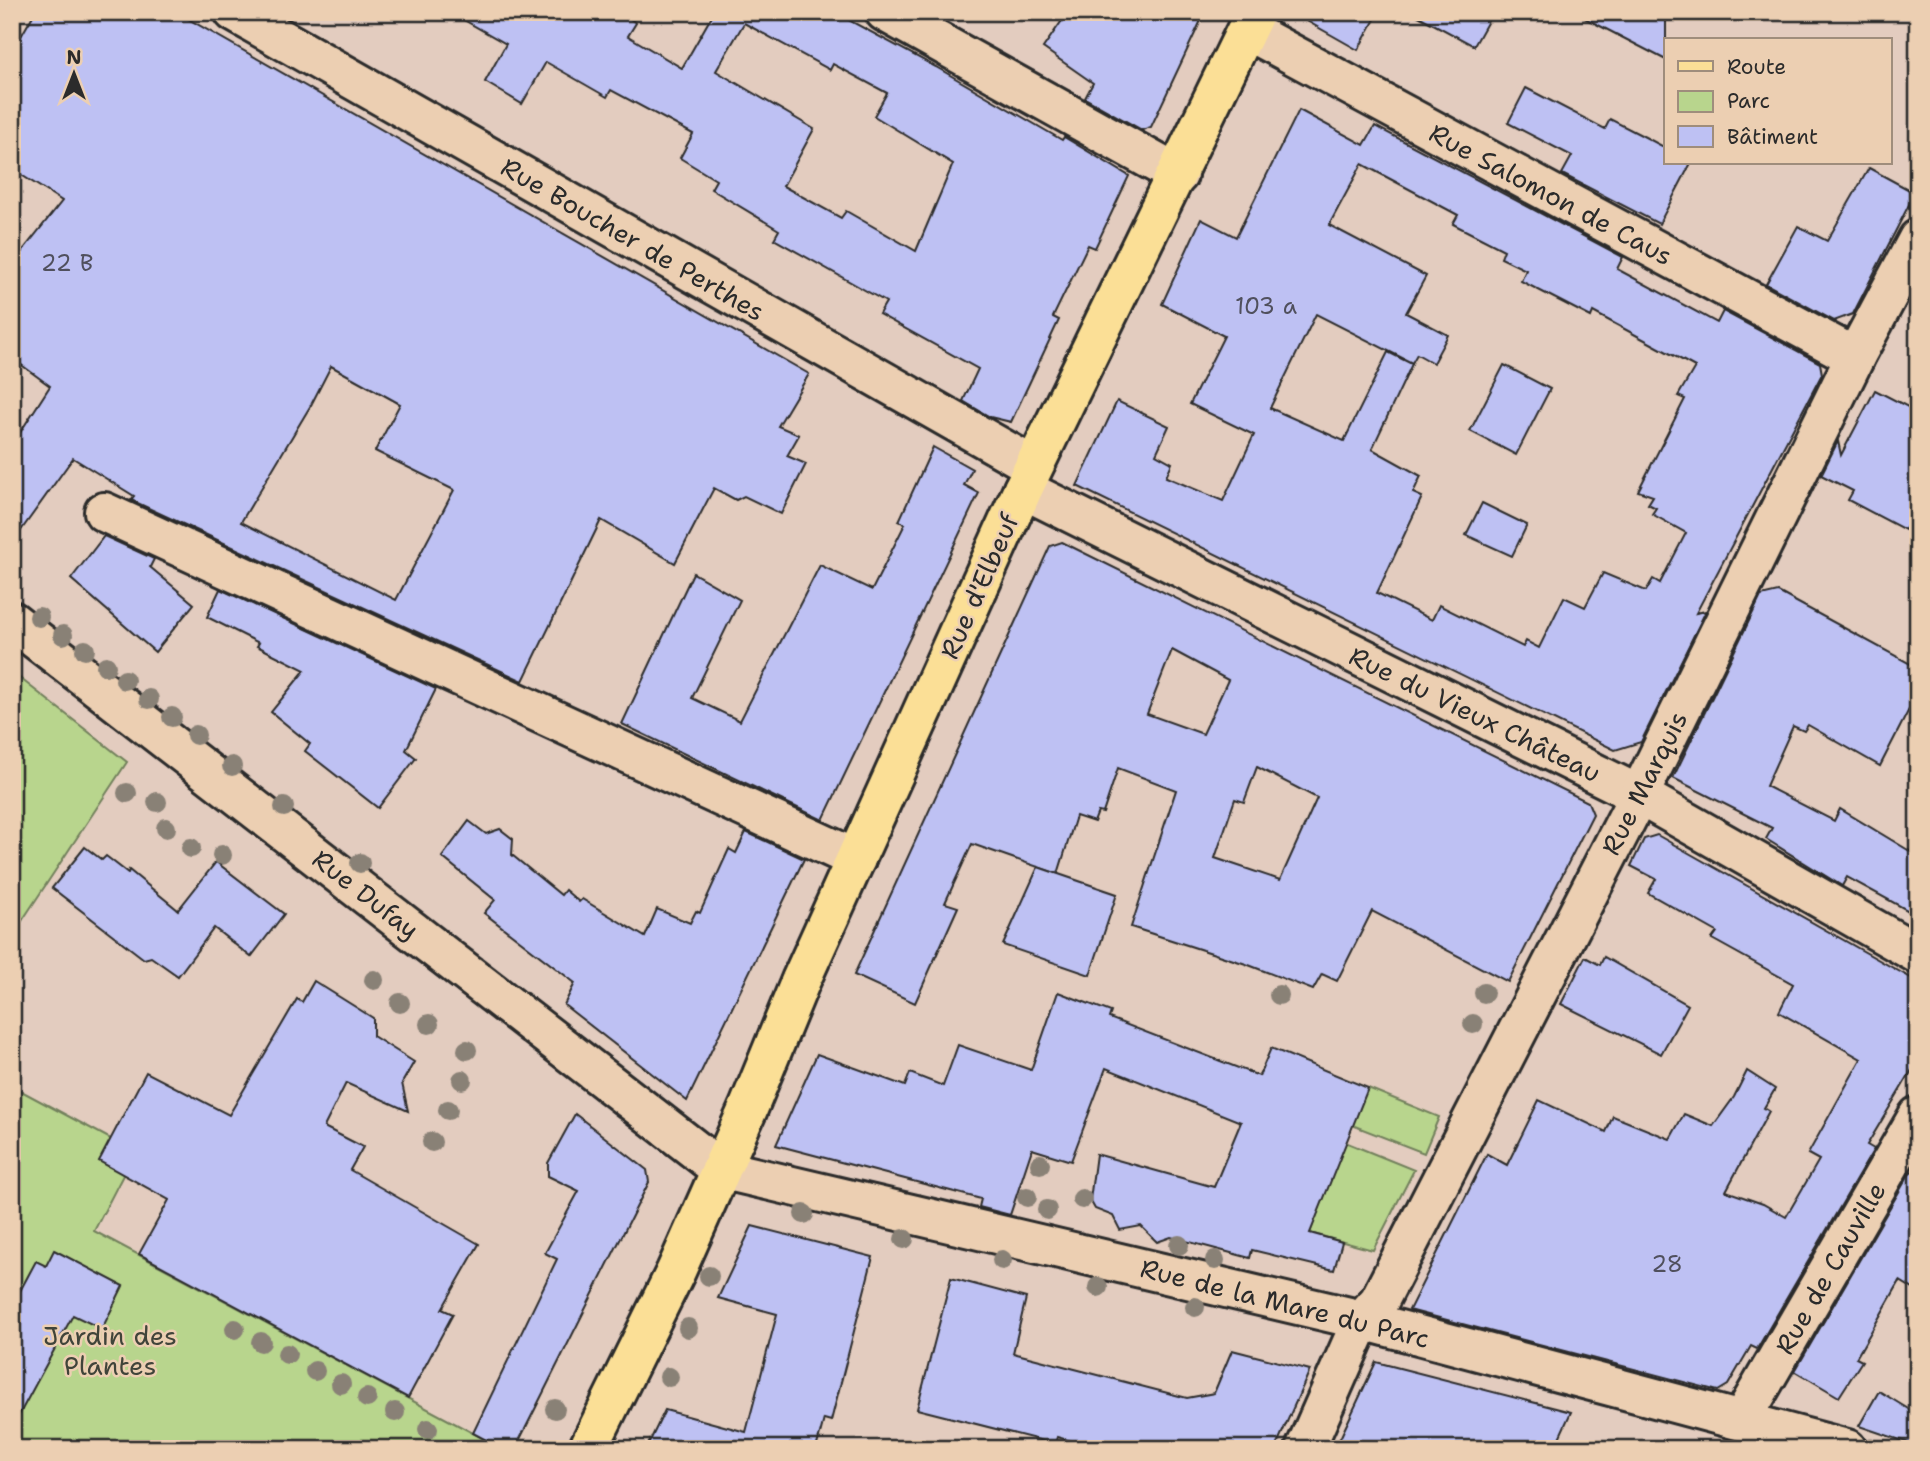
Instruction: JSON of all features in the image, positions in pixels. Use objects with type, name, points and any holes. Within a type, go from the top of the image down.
[{"type":"main road","name":"Rue d'Elbeuf","points":[[588,1449],[663,1299],[856,859],[1028,478],[1251,21]]},
{"type":"street","name":"Rue Boucher de Perthes","points":[[234,12],[1028,478]]},
{"type":"street","points":[[885,12],[1178,175]]},
{"type":"street","name":"Rue Salomon de Caus","points":[[1251,21],[1855,357]]},
{"type":"street","name":"Rue Marquis","points":[[1305,1449],[1362,1321],[1379,1301],[1639,795],[1855,357],[1918,239]]},
{"type":"street","name":"Rue du Vieux Château","points":[[1028,478],[1639,795],[1918,954]]},
{"type":"street","points":[[104,512],[856,859]]},
{"type":"street","name":"Rue Dufay","points":[[12,621],[720,1169]]},
{"type":"street","name":"Rue de Cauville","points":[[1742,1419],[1918,1116]]},
{"type":"street","name":"Rue de la Mare du Parc","points":[[720,1169],[1362,1321],[1742,1419],[1847,1449]]},
{"type":"green space","points":[[12,672],[127,762],[12,936]]},
{"type":"green space","name":"Jardin des Plantes","points":[[12,1086],[135,1152],[94,1231],[503,1449],[12,1449]]},
{"type":"green space","points":[[1368,1088],[1439,1117],[1424,1153],[1352,1125]]},
{"type":"green space","points":[[1345,1142],[1414,1170],[1373,1250],[1310,1233]]},
{"type":"building","points":[[35,12],[176,12],[809,374],[778,426],[799,435],[787,456],[806,464],[781,514],[744,496],[736,500],[714,488],[675,563],[601,520],[523,681],[131,500],[134,496],[73,458],[12,543],[12,445],[50,386],[12,358],[12,264],[62,201],[12,169],[12,52]],"holes":[[[331,366],[400,404],[375,451],[454,490],[396,600],[241,522],[311,405]]]},
{"type":"building","points":[[450,12],[620,12],[636,23],[628,36],[682,68],[714,12],[834,12],[1062,140],[1064,137],[1129,176],[1095,248],[1088,245],[1053,317],[1059,320],[1011,422],[990,417],[963,401],[978,369],[879,314],[886,302],[774,239],[779,230],[711,189],[716,180],[680,158],[693,134],[611,90],[607,97],[546,62],[522,104],[485,82],[506,44]],"holes":[[[744,23],[830,70],[833,64],[887,93],[874,116],[953,164],[916,251],[846,211],[841,218],[783,186],[814,129],[716,71]]]},
{"type":"building","points":[[1068,12],[1205,12],[1151,127],[1142,130],[1085,98],[1093,83],[1043,48]]},
{"type":"building","points":[[1291,12],[1379,12],[1358,50]]},
{"type":"building","points":[[1411,12],[1493,12],[1474,46]]},
{"type":"building","points":[[1573,12],[1666,12],[1664,59]]},
{"type":"building","points":[[1526,88],[1605,129],[1610,119],[1664,147],[1664,164],[1690,164],[1659,224],[1562,174],[1572,156],[1508,123]]},
{"type":"building","points":[[1299,110],[1364,145],[1375,126],[1623,257],[1617,269],[1717,323],[1723,311],[1820,363],[1822,374],[1696,613],[1706,611],[1641,742],[1615,750],[1077,486],[1117,401],[1169,426],[1156,454],[1172,463],[1166,477],[1223,501],[1254,435],[1190,404],[1224,336],[1162,304],[1201,219],[1236,237]],"holes":[[[1362,164],[1458,215],[1453,224],[1504,250],[1501,258],[1526,270],[1521,281],[1591,317],[1593,312],[1695,367],[1678,396],[1685,399],[1638,491],[1653,496],[1648,504],[1656,508],[1652,514],[1686,533],[1660,583],[1653,579],[1646,591],[1603,573],[1585,607],[1564,597],[1539,648],[1526,641],[1523,647],[1439,605],[1432,620],[1377,593],[1422,497],[1413,493],[1421,476],[1372,449],[1412,364],[1388,352],[1344,441],[1270,408],[1316,314],[1412,363],[1417,354],[1433,363],[1448,335],[1406,313],[1426,276],[1329,225]]]},
{"type":"building","points":[[1869,168],[1915,193],[1853,314],[1834,321],[1766,284],[1798,226],[1827,241]]},
{"type":"building","points":[[1504,365],[1550,389],[1516,455],[1470,431]]},
{"type":"building","points":[[1875,390],[1918,412],[1918,505],[1905,530],[1848,500],[1853,491],[1821,475],[1838,441],[1841,455]]},
{"type":"building","points":[[933,447],[972,469],[964,485],[979,493],[823,820],[622,724],[693,573],[740,600],[692,698],[740,721],[820,565],[872,590],[905,524],[899,521]]},
{"type":"building","points":[[1482,503],[1527,525],[1512,556],[1466,535]]},
{"type":"building","points":[[104,536],[154,559],[150,567],[194,604],[155,652],[71,579]]},
{"type":"building","points":[[1062,542],[1588,802],[1593,814],[1508,982],[1372,911],[1337,981],[1322,974],[1313,990],[1246,964],[1131,927],[1176,790],[1118,768],[1103,813],[1098,812],[1094,822],[1076,816],[1058,874],[972,844],[945,903],[958,907],[915,1003],[854,975],[1050,546]],"holes":[[[1172,650],[1228,680],[1203,734],[1147,714]],[[1257,767],[1317,798],[1280,880],[1215,858],[1235,799],[1244,802]]]},
{"type":"building","points":[[220,589],[436,689],[406,750],[416,758],[378,808],[305,751],[310,744],[271,712],[305,670],[207,617]]},
{"type":"building","points":[[1778,592],[1918,668],[1918,692],[1880,766],[1808,725],[1804,731],[1793,726],[1766,786],[1834,821],[1840,809],[1918,856],[1918,916],[1847,877],[1842,886],[1766,839],[1772,828],[1673,778],[1761,596]]},
{"type":"building","points":[[469,821],[486,834],[500,829],[513,839],[512,855],[561,895],[565,890],[579,902],[582,899],[645,937],[657,909],[690,923],[696,911],[700,913],[729,849],[736,853],[746,832],[804,859],[687,1101],[564,1005],[575,983],[484,913],[495,900],[442,857]]},
{"type":"building","points":[[1657,835],[1918,982],[1918,1060],[1867,1145],[1874,1149],[1757,1349],[1751,1346],[1728,1385],[1718,1391],[1409,1310],[1487,1154],[1507,1165],[1539,1100],[1606,1132],[1613,1116],[1670,1139],[1684,1114],[1713,1126],[1734,1097],[1747,1071],[1775,1089],[1764,1108],[1769,1111],[1726,1191],[1763,1204],[1786,1217],[1819,1160],[1808,1154],[1861,1059],[1779,1012],[1793,984],[1712,939],[1717,932],[1648,893],[1656,879],[1631,866],[1644,839]]},
{"type":"building","points":[[85,847],[102,860],[106,856],[128,873],[129,870],[178,910],[216,862],[284,914],[251,957],[214,928],[178,976],[151,957],[144,959],[52,888]]},
{"type":"building","points":[[1038,867],[1117,894],[1090,975],[1003,945]]},
{"type":"building","points":[[1585,957],[1600,965],[1604,957],[1688,1005],[1661,1054],[1561,1004]]},
{"type":"building","points":[[314,981],[373,1018],[373,1036],[414,1062],[402,1083],[408,1111],[346,1083],[324,1127],[363,1147],[350,1170],[479,1244],[442,1309],[453,1314],[408,1398],[139,1254],[169,1200],[99,1161],[146,1072],[229,1115],[297,999],[302,1002]]},
{"type":"building","points":[[1058,992],[1111,1012],[1109,1018],[1259,1076],[1271,1048],[1368,1088],[1310,1233],[1342,1242],[1334,1270],[1252,1250],[1250,1258],[1171,1237],[1157,1242],[1141,1226],[1120,1230],[1113,1216],[1095,1209],[1090,1200],[1096,1154],[1214,1187],[1241,1122],[1106,1068],[1071,1161],[1032,1149],[1010,1215],[979,1207],[981,1199],[776,1145],[817,1054],[905,1086],[910,1073],[943,1086],[958,1045],[1031,1070]]},
{"type":"building","points":[[575,1114],[647,1170],[649,1182],[515,1449],[503,1449],[473,1433],[557,1259],[545,1253],[579,1191],[548,1176],[548,1163]]},
{"type":"building","points":[[1911,1171],[1918,1175],[1918,1292],[1900,1281],[1856,1358],[1862,1361],[1839,1397],[1795,1371]]},
{"type":"building","points":[[752,1226],[873,1257],[831,1421],[824,1419],[816,1449],[646,1449],[665,1410],[746,1432],[777,1314],[718,1298]]},
{"type":"building","points":[[54,1250],[123,1286],[102,1329],[73,1315],[12,1428],[12,1306],[36,1261],[46,1266]]},
{"type":"building","points":[[951,1278],[1026,1298],[1013,1353],[1187,1398],[1214,1393],[1232,1350],[1310,1370],[1275,1449],[1100,1449],[1057,1437],[1055,1444],[917,1409]]},
{"type":"building","points":[[1376,1362],[1571,1412],[1554,1449],[1335,1449]]},
{"type":"building","points":[[1879,1391],[1918,1415],[1918,1446],[1859,1426]]}]
